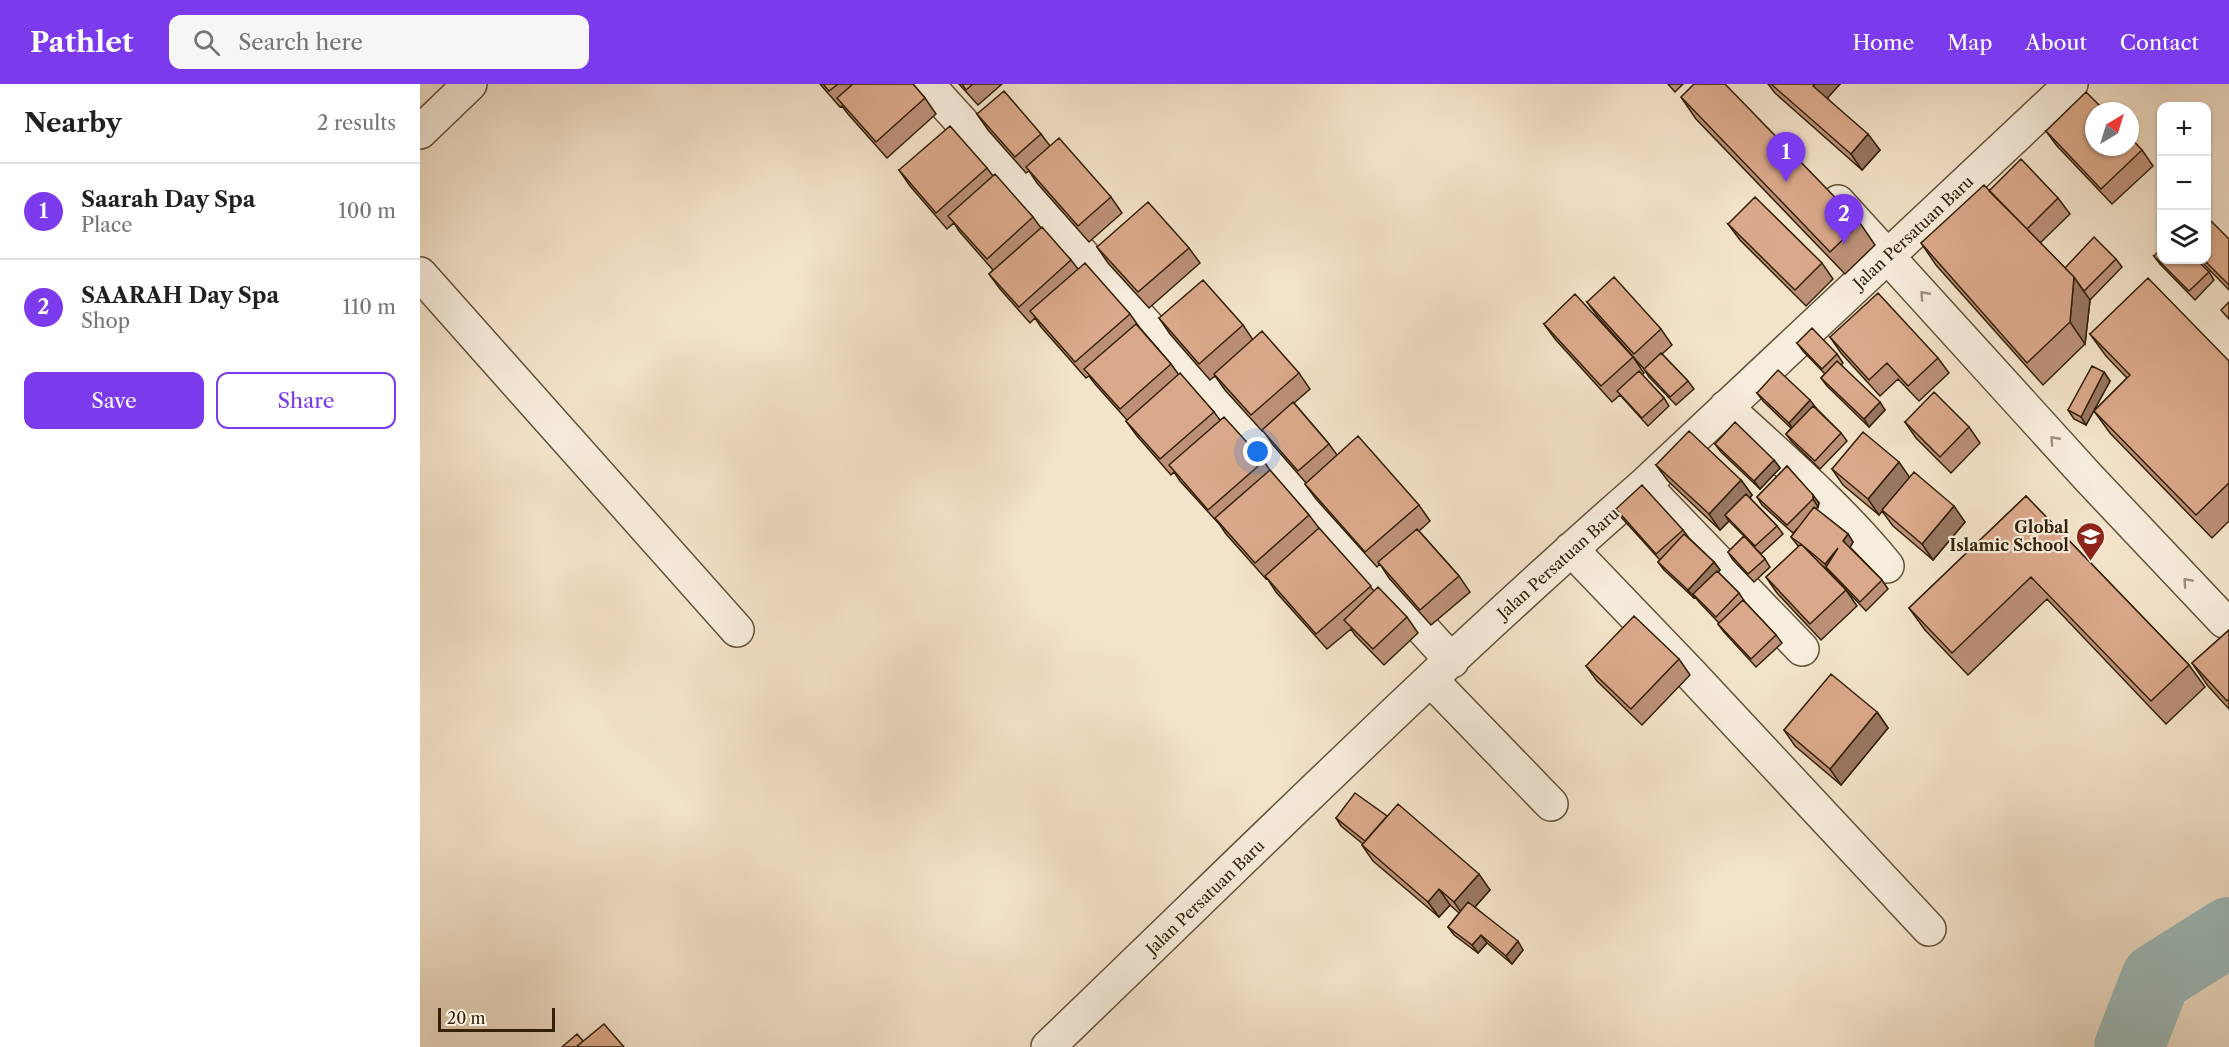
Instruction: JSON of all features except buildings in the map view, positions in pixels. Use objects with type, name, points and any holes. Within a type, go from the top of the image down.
[{"type":"street","points":[[420,132],[470,84]]},
{"type":"street","points":[[927,84],[1441,670],[1551,804]]},
{"type":"street","name":"Jalan Persatuan Baru","points":[[1048,1047],[1441,670],[1571,549],[1644,485],[2071,84]]},
{"type":"street","points":[[1832,197],[2088,477],[2224,621],[2229,623]]},
{"type":"street","points":[[420,274],[737,630]]},
{"type":"street","points":[[1726,407],[1795,470],[1870,545],[1887,566]]},
{"type":"street","points":[[1644,485],[1802,649]]},
{"type":"street","points":[[1571,549],[1929,929]]},
{"type":"waterway","points":[[2129,1047],[2156,978],[2229,932]]},
{"type":"place","name":"Saarah Day Spa","points":[[1786,182]]},
{"type":"place","name":"SAARAH Day Spa","points":[[1844,244]]},
{"type":"place","name":"Global Islamic School","points":[[2090,562]]}]
